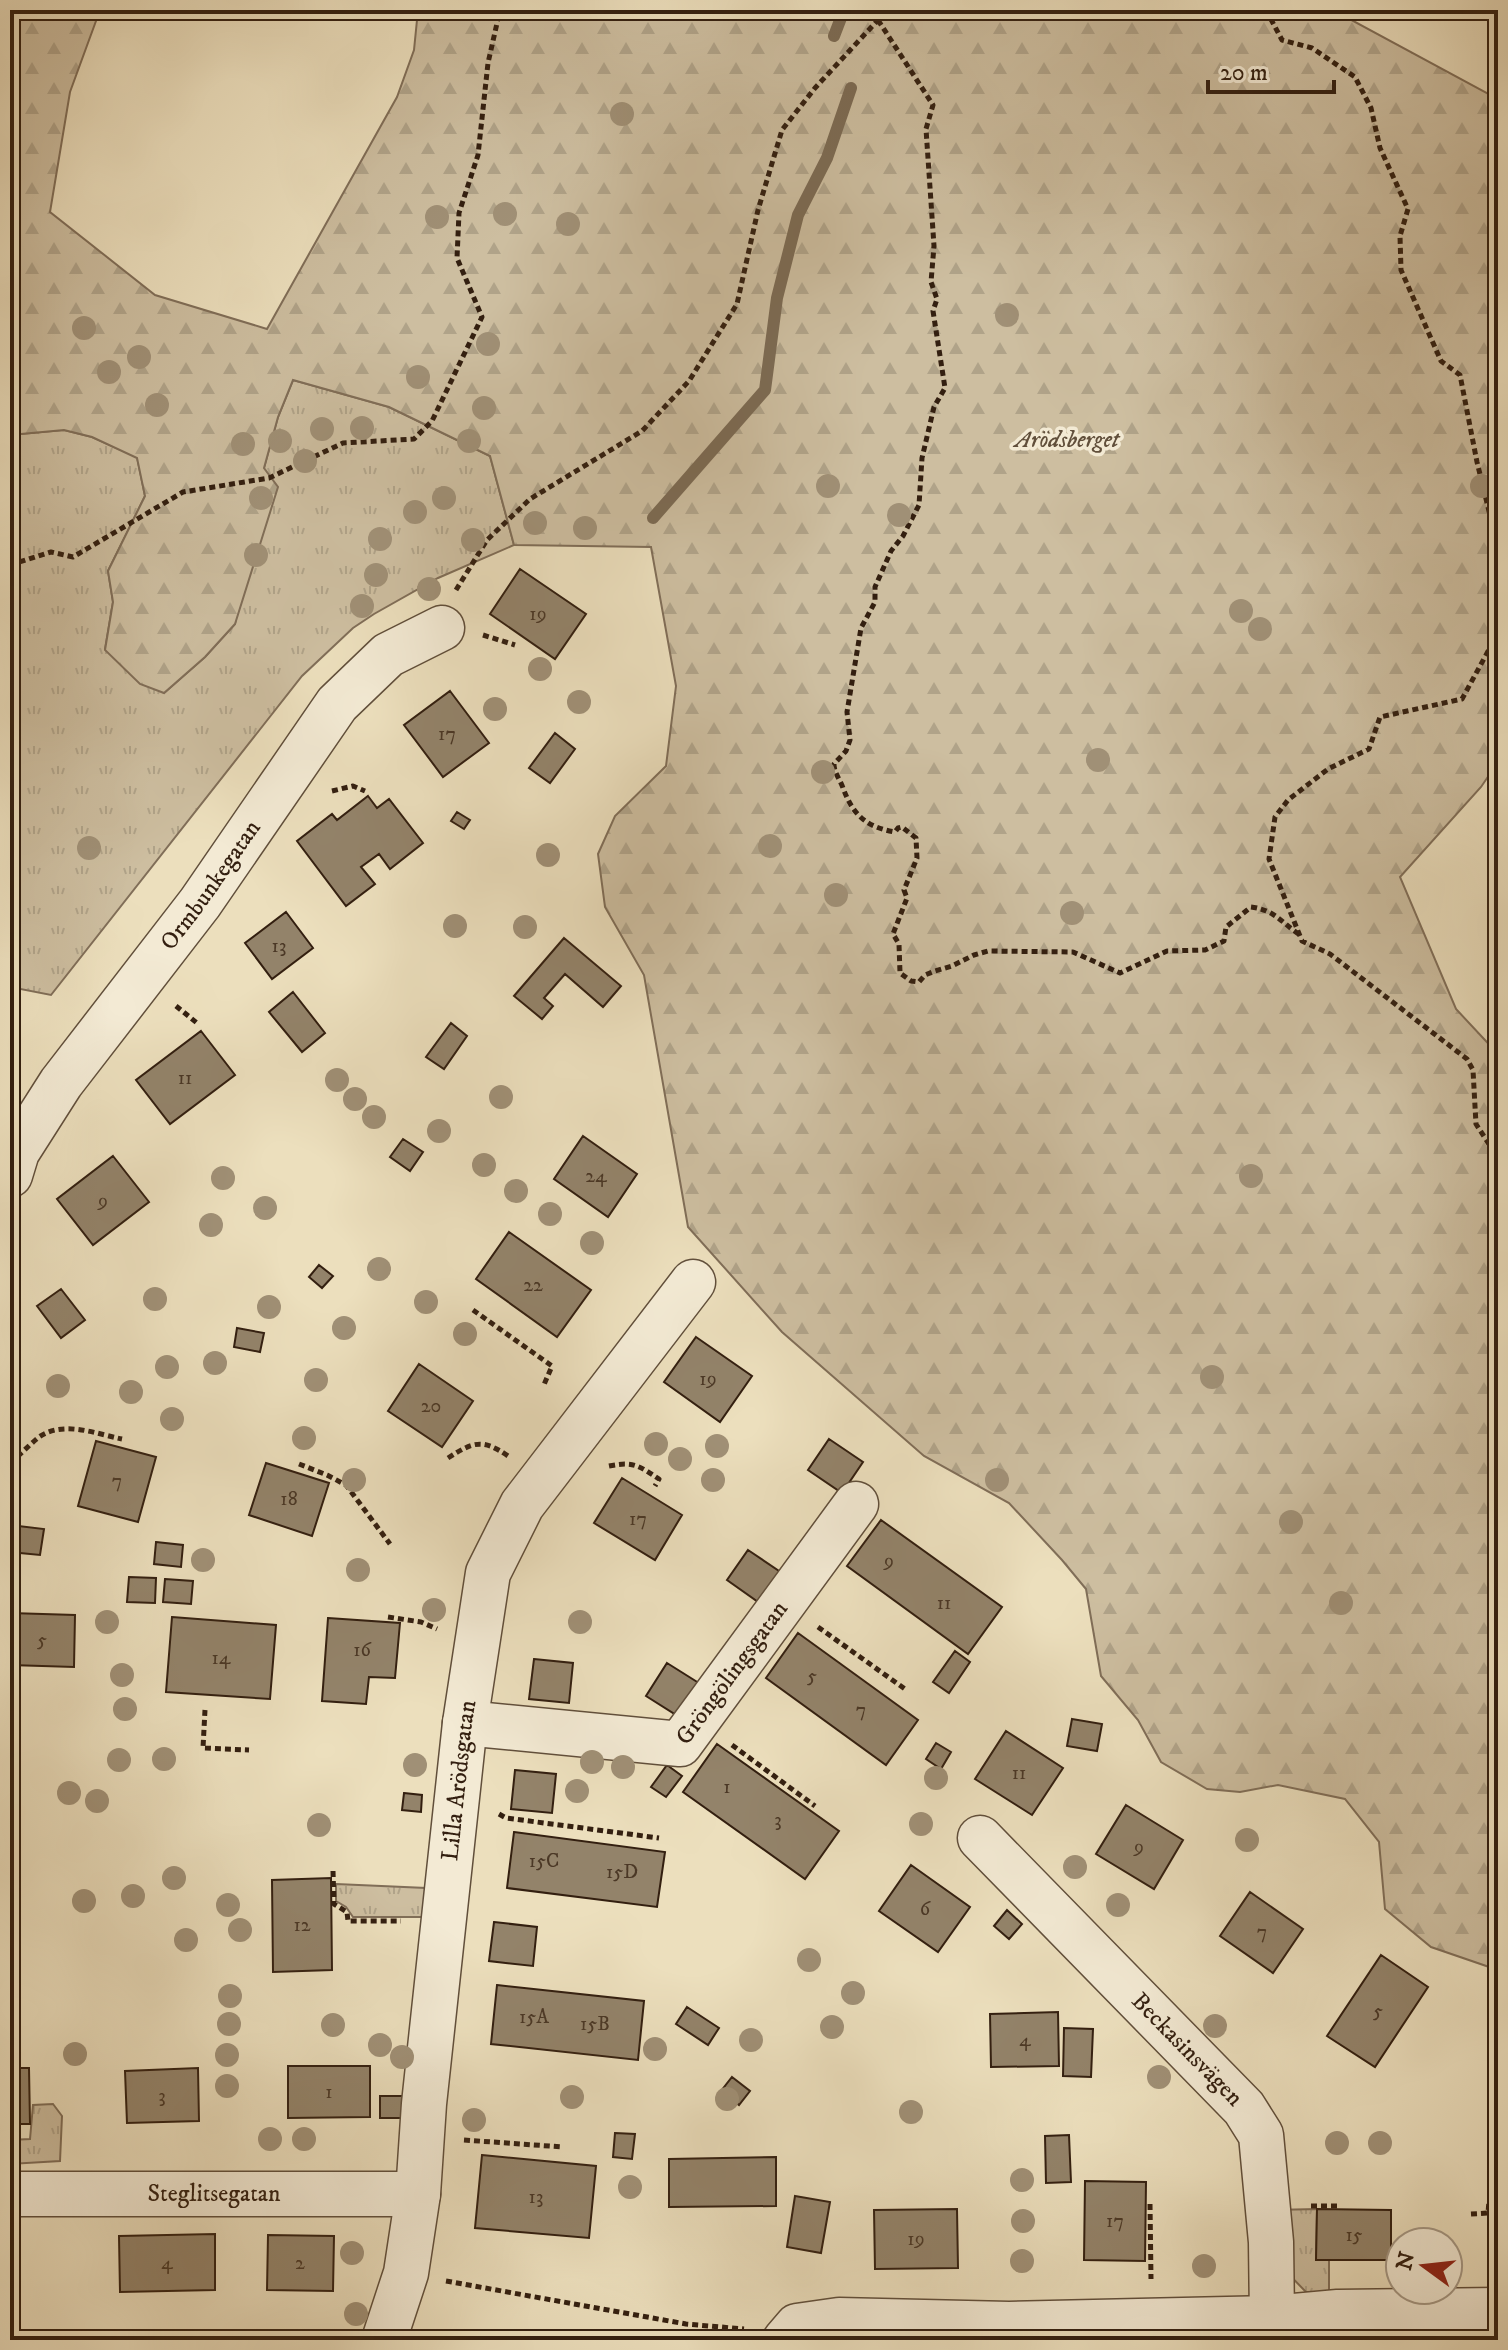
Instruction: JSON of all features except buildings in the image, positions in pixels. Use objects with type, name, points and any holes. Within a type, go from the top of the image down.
[{"type":"street","name":"Ormbunkegatan","points":[[10,1175],[17,1152],[61,1083],[200,903],[337,704],[388,655],[442,628]]},
{"type":"street","name":"Lilla Arödsgatan","points":[[384,2340],[406,2273],[418,2194],[465,1723],[488,1573],[522,1505],[693,1282]]},
{"type":"street","name":"Gröngölingsgatan","points":[[465,1723],[680,1744],[856,1504]]},
{"type":"street","name":"Beckasinsvägen","points":[[980,1838],[1234,2097],[1261,2135],[1271,2242],[1272,2318]]},
{"type":"street","name":"Steglitsegatan","points":[[10,2194],[418,2194]]},
{"type":"street","points":[[786,2338],[797,2326],[839,2320],[1009,2324],[1272,2318],[1338,2312],[1498,2310]]},
{"type":"path","points":[[10,565],[51,552],[73,557],[183,492],[269,478],[343,443],[414,439],[432,421],[482,317],[457,258],[459,213],[478,155],[488,63],[500,10]]},
{"type":"path","points":[[442,628],[454,593],[487,540],[530,499],[642,431],[689,381],[737,304],[758,210],[782,130],[885,10]]},
{"type":"path","points":[[1266,10],[1282,40],[1312,48],[1355,77],[1371,108],[1380,148],[1408,209],[1400,236],[1401,270],[1441,361],[1460,375],[1498,548]]},
{"type":"path","points":[[878,20],[933,105],[926,129],[934,246],[931,282],[937,299],[933,311],[945,388],[934,407],[922,458],[919,505],[903,536],[891,551],[875,587],[875,602],[861,628],[847,712],[850,740],[833,770],[847,801],[865,822],[895,832],[902,827],[916,838],[917,858],[904,890],[907,898],[893,934],[899,944],[900,973],[911,981],[919,982],[925,975],[974,955],[1017,950],[1073,952],[1120,973],[1167,951],[1205,950],[1224,941],[1226,927],[1251,907],[1265,909],[1300,935]]},
{"type":"path","points":[[1498,633],[1462,699],[1380,717],[1369,749],[1328,769],[1288,800],[1275,817],[1269,859],[1302,941],[1330,954],[1467,1059],[1473,1070],[1476,1124],[1498,1158]]},
{"type":"path","points":[[473,1310],[552,1366],[543,1387]]},
{"type":"path","points":[[10,1463],[50,1431],[82,1430],[122,1439]]},
{"type":"path","points":[[448,1458],[470,1445],[483,1443],[550,1469],[577,1471],[624,1463],[636,1464],[659,1479],[655,1486]]},
{"type":"path","points":[[299,1464],[346,1485],[390,1544]]},
{"type":"path","points":[[784,1603],[905,1689]]},
{"type":"path","points":[[205,1710],[203,1748],[249,1750]]},
{"type":"path","points":[[697,1720],[815,1806]]},
{"type":"path","points":[[458,1787],[506,1818],[659,1838]]},
{"type":"path","points":[[333,1871],[334,1904],[347,1912],[348,1921],[444,1920]]},
{"type":"path","points":[[422,2136],[563,2147]]},
{"type":"path","points":[[1471,2214],[1488,2213],[1489,2201],[1498,2201]]},
{"type":"path","points":[[1150,2204],[1152,2320]]},
{"type":"path","points":[[406,2273],[560,2303],[786,2338]]},
{"type":"green space","name":"Arödsberget","points":[[10,10],[100,10],[70,92],[50,212],[155,295],[267,329],[397,97],[414,50],[418,10],[1333,10],[1498,99],[1498,762],[1481,787],[1400,877],[1456,1009],[1498,1054],[1498,1970],[1431,1947],[1385,1909],[1379,1842],[1345,1799],[1278,1785],[1240,1792],[1207,1789],[1161,1762],[1138,1720],[1101,1676],[1086,1589],[1062,1560],[1009,1503],[924,1456],[782,1332],[688,1227],[644,975],[605,907],[598,854],[615,816],[666,766],[676,686],[651,547],[514,545],[490,456],[389,407],[293,380],[278,417],[264,468],[278,487],[235,624],[205,657],[164,693],[140,684],[105,650],[113,602],[108,571],[145,496],[137,458],[92,437],[64,430],[10,435]]},
{"type":"green space","points":[[293,380],[389,407],[490,456],[514,545],[438,578],[353,628],[302,676],[51,995],[10,987],[10,435],[64,430],[92,437],[137,457],[145,496],[108,571],[113,602],[105,649],[164,693],[205,657],[235,624],[264,468],[278,417]]},
{"type":"green space","points":[[336,1884],[426,1888],[424,1917],[353,1917],[346,1907],[336,1901]]},
{"type":"green space","points":[[53,2104],[62,2116],[60,2161],[10,2164],[10,2140],[30,2139],[33,2105]]},
{"type":"green space","points":[[1317,2209],[1316,2259],[1329,2259],[1329,2293],[1306,2292],[1276,2261],[1273,2210]]},
{"type":"waterway","points":[[834,36],[844,10]]},
{"type":"waterway","points":[[653,518],[765,390],[777,298],[798,215],[827,158],[851,88]]}]
